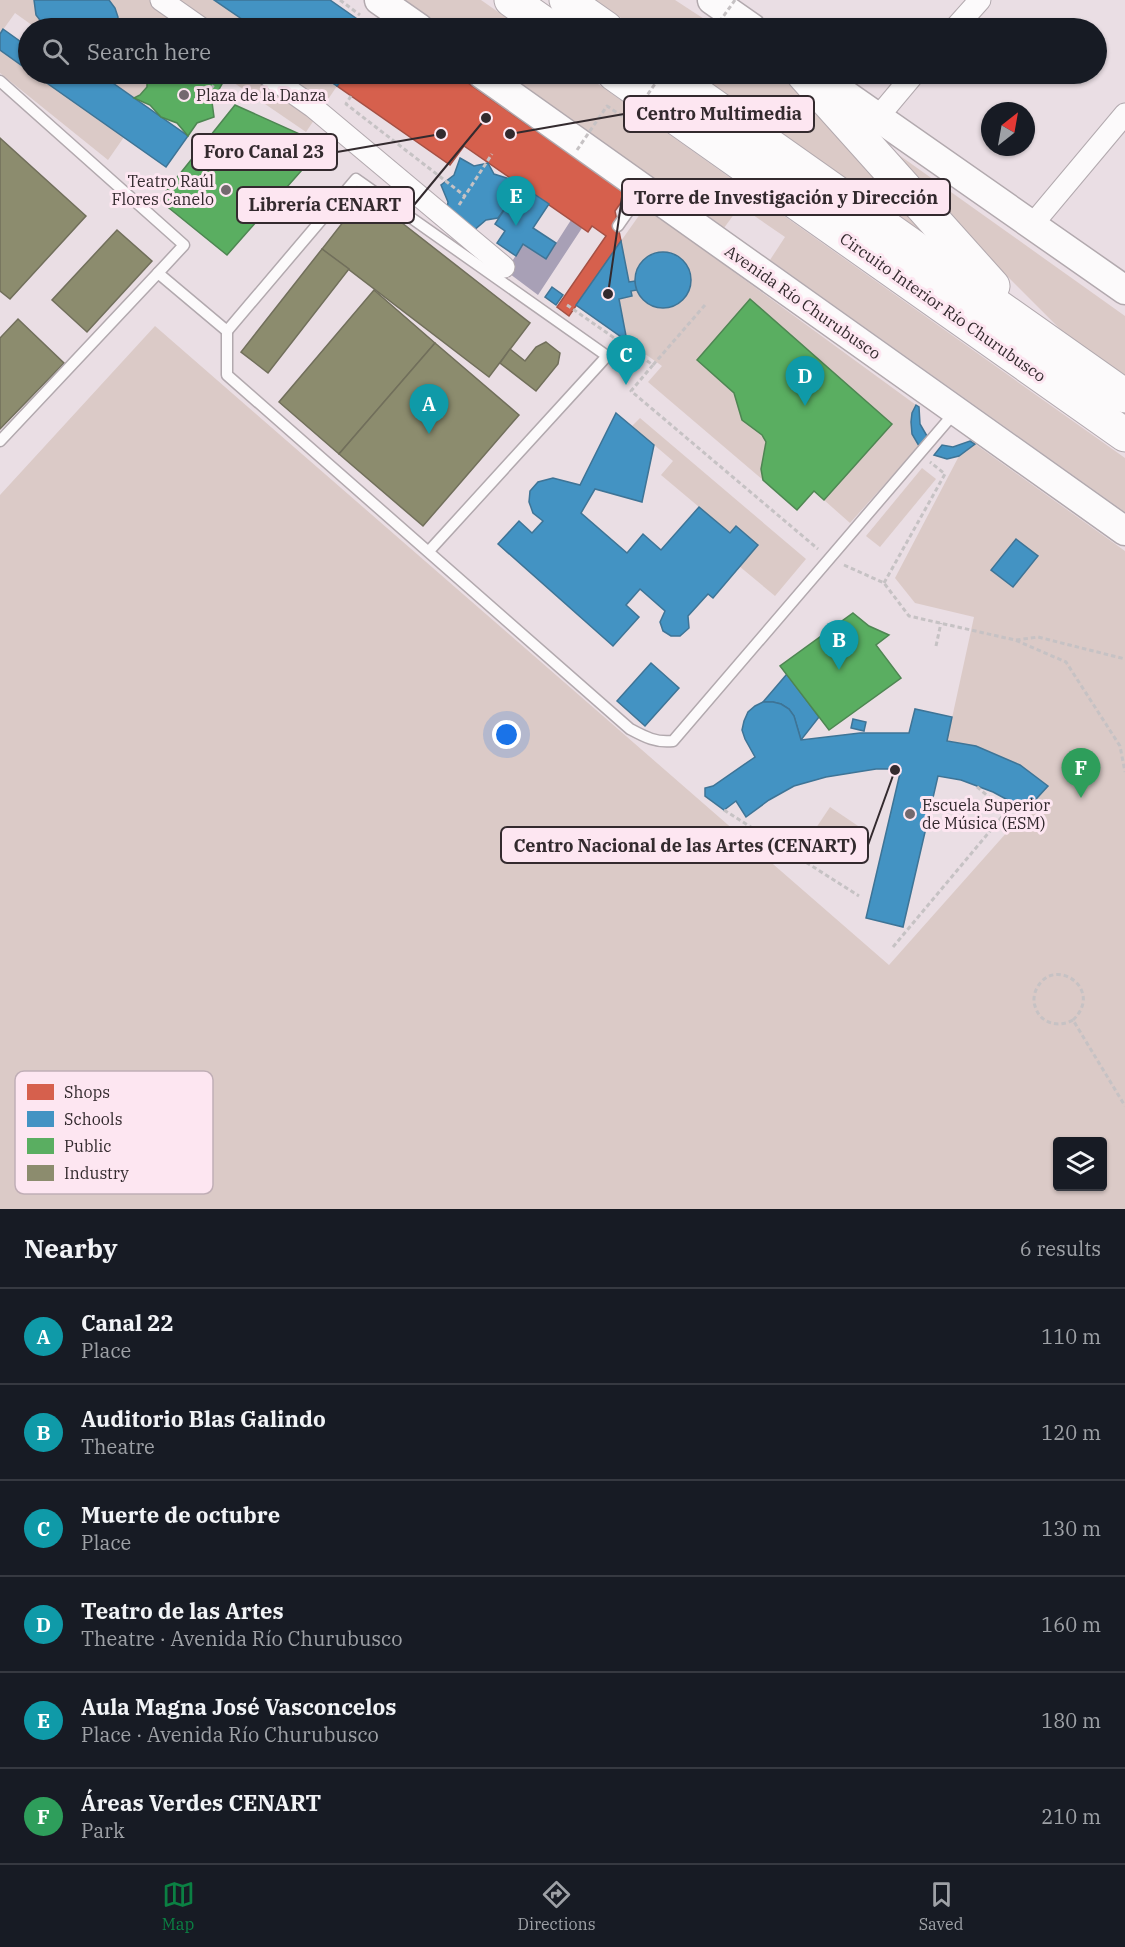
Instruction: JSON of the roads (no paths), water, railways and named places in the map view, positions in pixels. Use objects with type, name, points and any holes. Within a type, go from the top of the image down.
[{"type":"highway","points":[[511,0],[537,18]]},
{"type":"highway","points":[[566,0],[592,18]]},
{"type":"highway","name":"Circuito Interior Río Churubusco","points":[[628,84],[1125,435]]},
{"type":"highway","name":"Circuito Interior Río Churubusco","points":[[683,84],[1125,396]]},
{"type":"highway","points":[[812,84],[967,258],[1044,339]]},
{"type":"main road","points":[[379,0],[405,18]]},
{"type":"main road","points":[[712,0],[738,18]]},
{"type":"main road","name":"Avenida Río Churubusco","points":[[496,84],[1125,531]]},
{"type":"main road","points":[[831,84],[1125,290]]},
{"type":"street","points":[[161,0],[187,18]]},
{"type":"street","points":[[964,18],[980,0]]},
{"type":"street","points":[[280,84],[313,107],[504,267]]},
{"type":"street","points":[[879,117],[906,84]]},
{"type":"street","points":[[1032,225],[1125,114]]},
{"type":"lane","points":[[0,81],[184,245],[0,441]]},
{"type":"lane","points":[[429,551],[607,356],[356,179],[227,331],[227,375],[630,729],[654,741],[673,741],[956,411]]},
{"type":"lane","points":[[618,226],[644,189]]},
{"type":"lane","points":[[158,273],[227,331]]},
{"type":"place","name":"Plaza de la Danza","points":[[184,95]]},
{"type":"place","name":"Librería CENART","points":[[486,118]]},
{"type":"place","name":"Foro Canal 23","points":[[441,134]]},
{"type":"place","name":"Centro Multimedia","points":[[510,134]]},
{"type":"place","name":"Teatro Raúl Flores Canelo","points":[[226,190]]},
{"type":"place","name":"Aula Magna José Vasconcelos","points":[[516,226]]},
{"type":"place","name":"Torre de Investigación y Dirección","points":[[608,294]]},
{"type":"place","name":"Muerte de octubre","points":[[626,385]]},
{"type":"place","name":"Teatro de las Artes","points":[[805,406]]},
{"type":"place","name":"Canal 22","points":[[429,434]]},
{"type":"place","name":"Auditorio Blas Galindo","points":[[839,670]]},
{"type":"place","name":"Centro Nacional de las Artes (CENART)","points":[[895,770]]},
{"type":"place","name":"Áreas Verdes CENART","points":[[1081,798]]},
{"type":"place","name":"Escuela Superior de Música (ESM)","points":[[910,814]]}]
